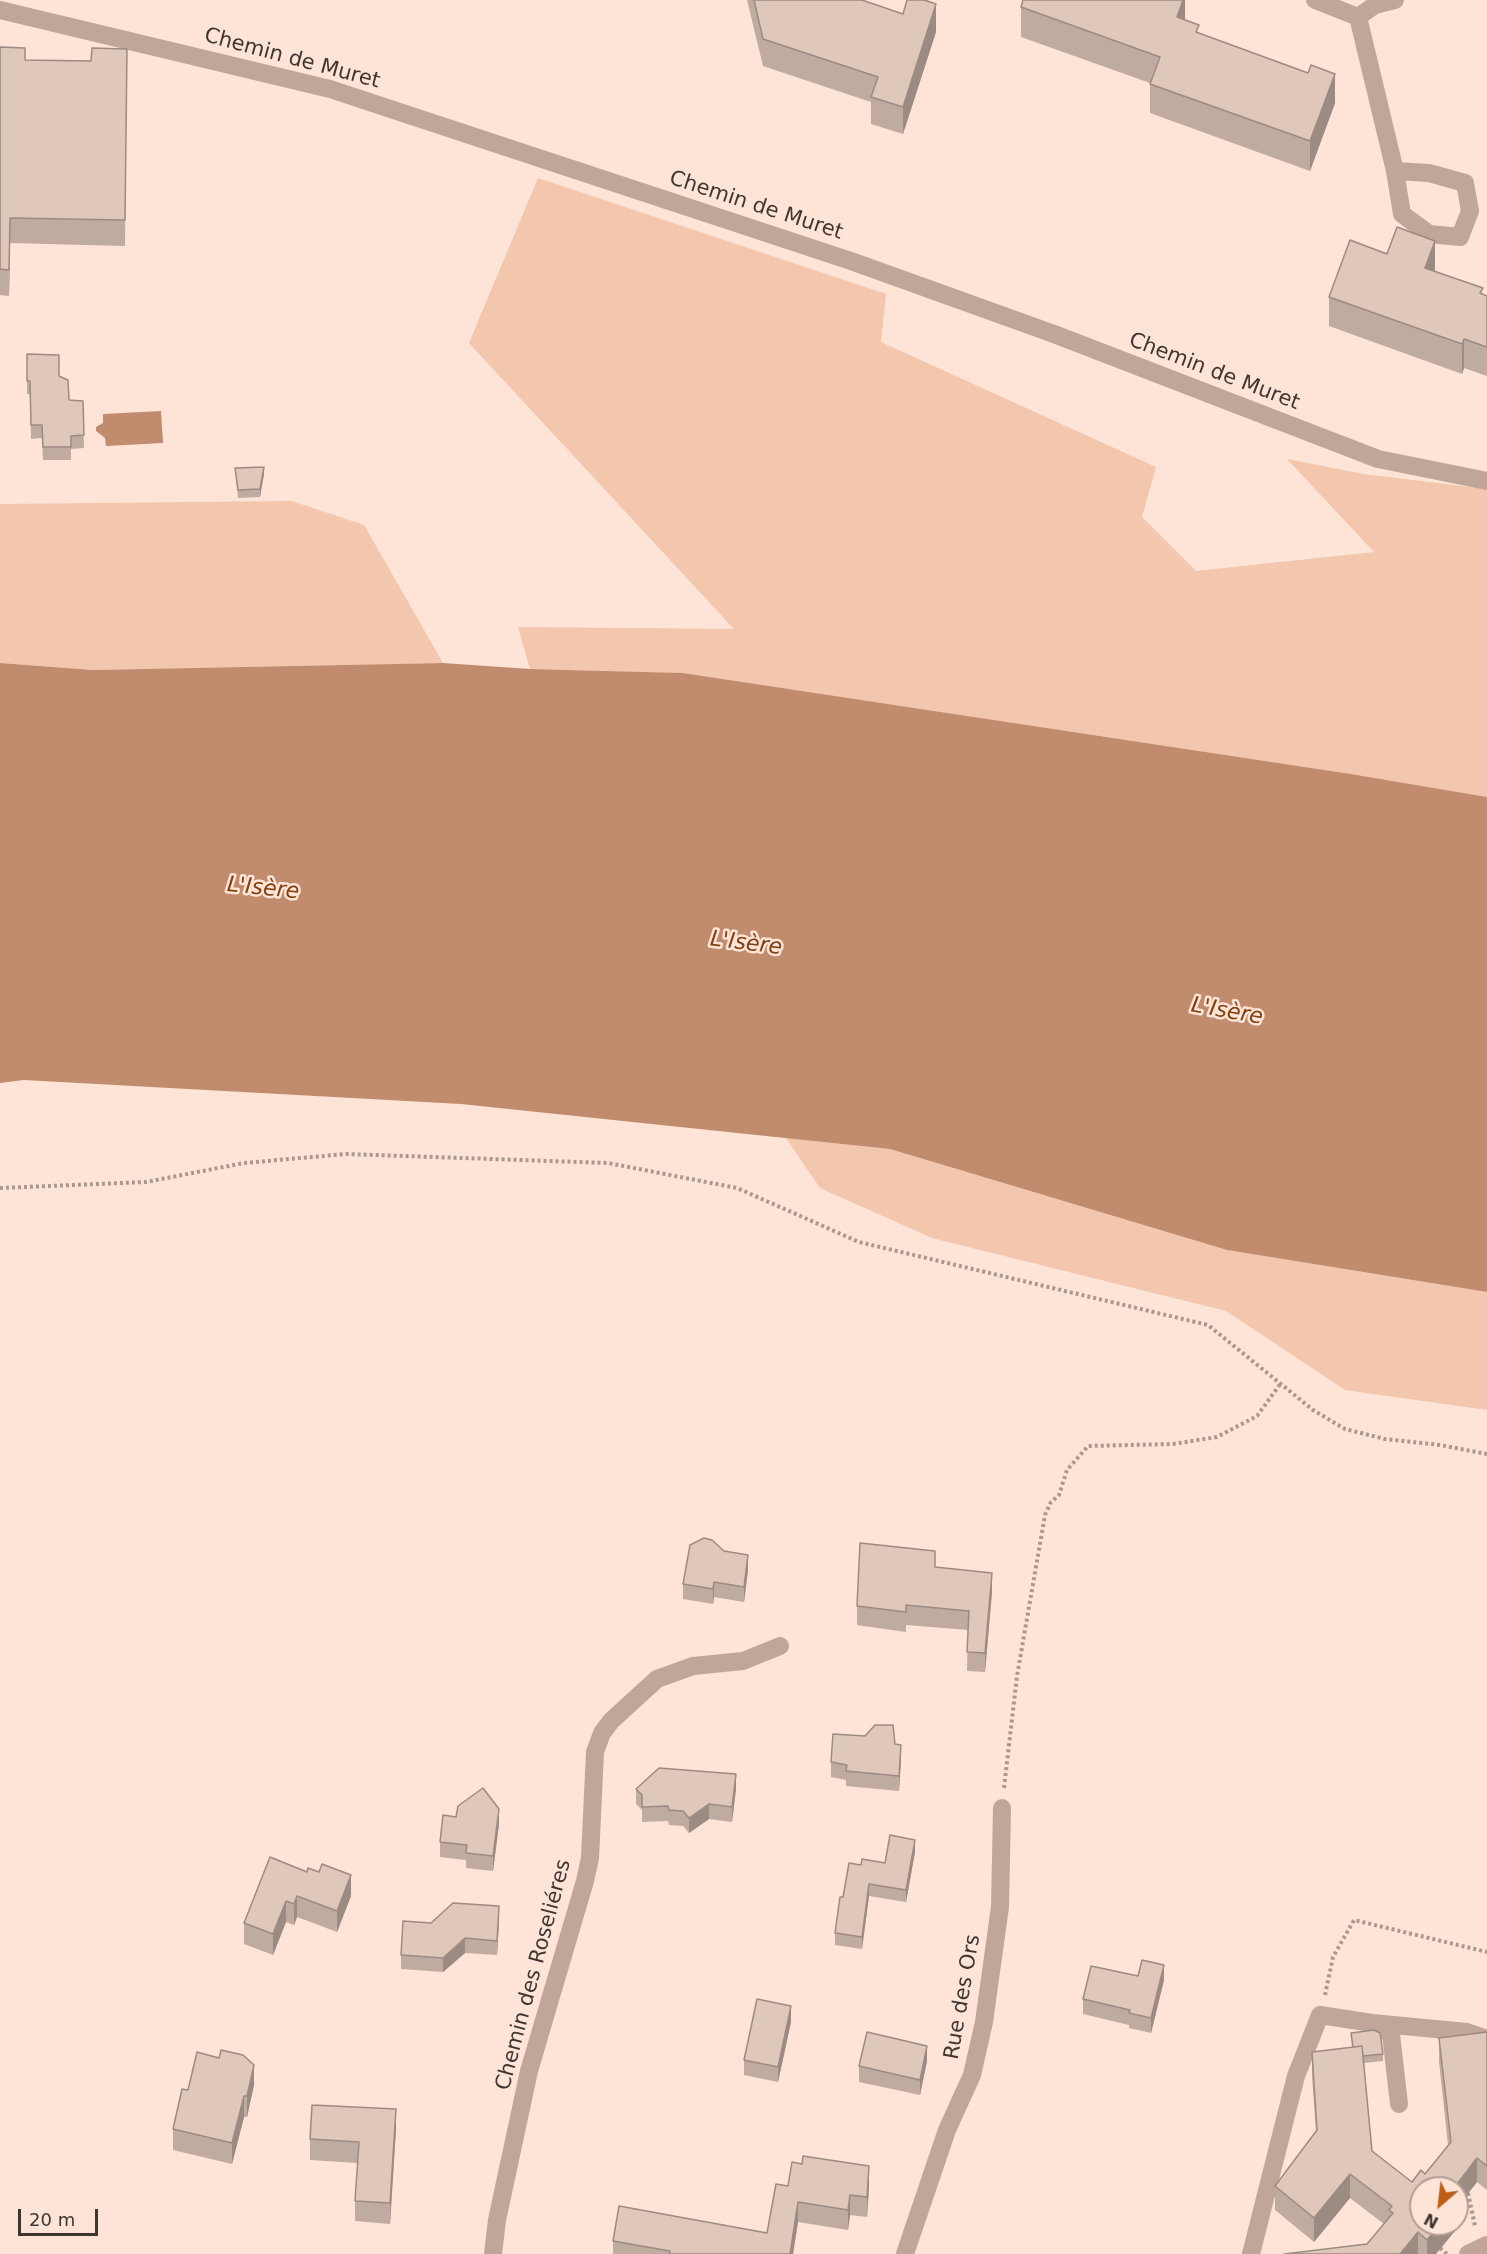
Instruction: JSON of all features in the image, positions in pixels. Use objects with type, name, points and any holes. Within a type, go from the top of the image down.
[{"type":"street","points":[[1315,0],[1358,17]]},
{"type":"street","points":[[1358,17],[1376,6],[1395,0]]},
{"type":"street","name":"Chemin de Muret","points":[[0,10],[330,89],[861,265],[1054,334],[1378,459],[1487,481]]},
{"type":"street","points":[[1358,17],[1395,171],[1402,214],[1428,234],[1460,237],[1470,211],[1465,183],[1429,173],[1395,171]]},
{"type":"street","name":"Chemin des Roseliéres","points":[[493,2254],[496,2220],[529,2071],[590,1858],[595,1752],[602,1733],[611,1721],[657,1679],[693,1666],[743,1661],[780,1646]]},
{"type":"street","name":"Rue des Ors","points":[[905,2254],[947,2130],[972,2075],[984,2022],[1000,1907],[1002,1808]]},
{"type":"street","points":[[1251,2254],[1296,2076],[1320,2015],[1372,2023],[1467,2032],[1487,2039]]},
{"type":"street","points":[[1372,2023],[1391,2034],[1399,2104]]},
{"type":"path","points":[[0,1188],[146,1182],[244,1162],[346,1154],[608,1163],[737,1188],[859,1242],[1208,1325],[1313,1410],[1344,1429],[1384,1439],[1440,1445],[1487,1454]]},
{"type":"path","points":[[1002,1808],[1017,1676],[1045,1515],[1051,1502],[1059,1495],[1067,1470],[1088,1446],[1173,1444],[1217,1437],[1257,1416],[1281,1383]]},
{"type":"path","points":[[1320,2015],[1333,1957],[1354,1920],[1487,1952]]},
{"type":"path","points":[[1469,2199],[1478,2249]]},
{"type":"shaded area","points":[[538,178],[886,294],[881,342],[1156,467],[1142,517],[1196,571],[1374,552],[1287,459],[1363,474],[1487,489],[1487,797],[1351,774],[683,673],[530,669],[518,627],[734,629],[469,343]]},
{"type":"shaded area","points":[[292,501],[364,525],[443,663],[93,670],[0,663],[0,504]]},
{"type":"shaded area","points":[[786,1138],[890,1149],[1227,1250],[1487,1292],[1487,1410],[1345,1390],[1226,1311],[932,1238],[820,1188]]},
{"type":"water","points":[[161,411],[163,443],[106,446],[105,438],[96,431],[96,427],[103,423],[103,414]]},
{"type":"water","name":"L'Isère","points":[[0,663],[93,670],[443,663],[530,669],[683,673],[1351,774],[1487,797],[1487,1292],[1227,1250],[890,1149],[461,1104],[24,1080],[0,1083]]},
{"type":"building","points":[[754,0],[862,0],[903,14],[907,0],[924,0],[936,4],[903,107],[871,97],[878,77],[763,39]]},
{"type":"building","points":[[1023,0],[1183,0],[1177,17],[1199,25],[1196,32],[1308,73],[1311,65],[1335,74],[1310,141],[1150,84],[1160,57],[1021,7]]},
{"type":"building","points":[[0,47],[25,48],[25,60],[91,61],[92,48],[127,49],[125,220],[10,218],[9,270],[0,269]]},
{"type":"building","points":[[1397,227],[1435,241],[1425,268],[1483,288],[1480,293],[1487,296],[1487,347],[1464,339],[1462,344],[1329,297],[1350,240],[1387,254]]},
{"type":"building","points":[[27,354],[59,355],[59,376],[68,380],[69,400],[83,401],[84,435],[71,436],[71,447],[43,447],[42,425],[31,425]]},
{"type":"building","points":[[264,467],[260,489],[238,490],[235,468]]},
{"type":"building","points":[[704,1538],[712,1540],[724,1551],[748,1555],[744,1587],[714,1582],[713,1589],[683,1584],[690,1545]]},
{"type":"building","points":[[860,1543],[935,1551],[935,1567],[992,1573],[985,1653],[967,1652],[969,1611],[906,1605],[906,1612],[857,1606]]},
{"type":"building","points":[[875,1725],[893,1725],[895,1744],[901,1745],[899,1776],[846,1771],[847,1765],[831,1762],[833,1734],[865,1736]]},
{"type":"building","points":[[659,1768],[736,1774],[732,1807],[709,1804],[689,1818],[683,1811],[669,1810],[668,1806],[642,1807],[642,1795],[636,1789]]},
{"type":"building","points":[[483,1788],[499,1809],[493,1856],[466,1853],[467,1845],[440,1842],[443,1815],[456,1817],[458,1806]]},
{"type":"building","points":[[890,1835],[915,1840],[906,1890],[869,1884],[862,1937],[835,1933],[840,1897],[843,1897],[849,1863],[861,1865],[862,1859],[885,1863]]},
{"type":"building","points":[[270,1857],[307,1872],[308,1868],[319,1872],[322,1864],[351,1875],[337,1911],[297,1896],[294,1904],[286,1901],[273,1934],[244,1923]]},
{"type":"building","points":[[453,1903],[499,1906],[497,1941],[465,1938],[443,1958],[401,1955],[403,1921],[431,1923]]},
{"type":"building","points":[[1142,1960],[1164,1965],[1151,2018],[1129,2013],[1130,2010],[1083,1999],[1091,1966],[1138,1976]]},
{"type":"building","points":[[757,1999],[791,2006],[778,2067],[744,2060]]},
{"type":"building","points":[[1374,2030],[1380,2033],[1383,2054],[1363,2056],[1362,2046],[1353,2047],[1351,2033]]},
{"type":"building","points":[[867,2032],[927,2046],[920,2080],[859,2066]]},
{"type":"building","points":[[1487,2032],[1487,2166],[1477,2158],[1463,2176],[1416,2176],[1421,2170],[1425,2174],[1451,2142],[1439,2038]]},
{"type":"building","points":[[1362,2046],[1372,2151],[1409,2180],[1409,2236],[1415,2236],[1400,2254],[1284,2254],[1367,2244],[1393,2213],[1389,2210],[1392,2206],[1350,2174],[1314,2218],[1275,2186],[1317,2130],[1312,2052]]},
{"type":"building","points":[[221,2050],[243,2055],[254,2065],[232,2143],[173,2129],[182,2089],[188,2090],[197,2052],[219,2058]]},
{"type":"building","points":[[312,2105],[396,2109],[390,2203],[355,2201],[359,2142],[310,2139]]},
{"type":"building","points":[[803,2156],[869,2166],[867,2197],[850,2195],[848,2210],[798,2202],[790,2254],[670,2254],[670,2251],[613,2241],[619,2206],[767,2233],[776,2184],[788,2186],[792,2162],[802,2164]]}]
